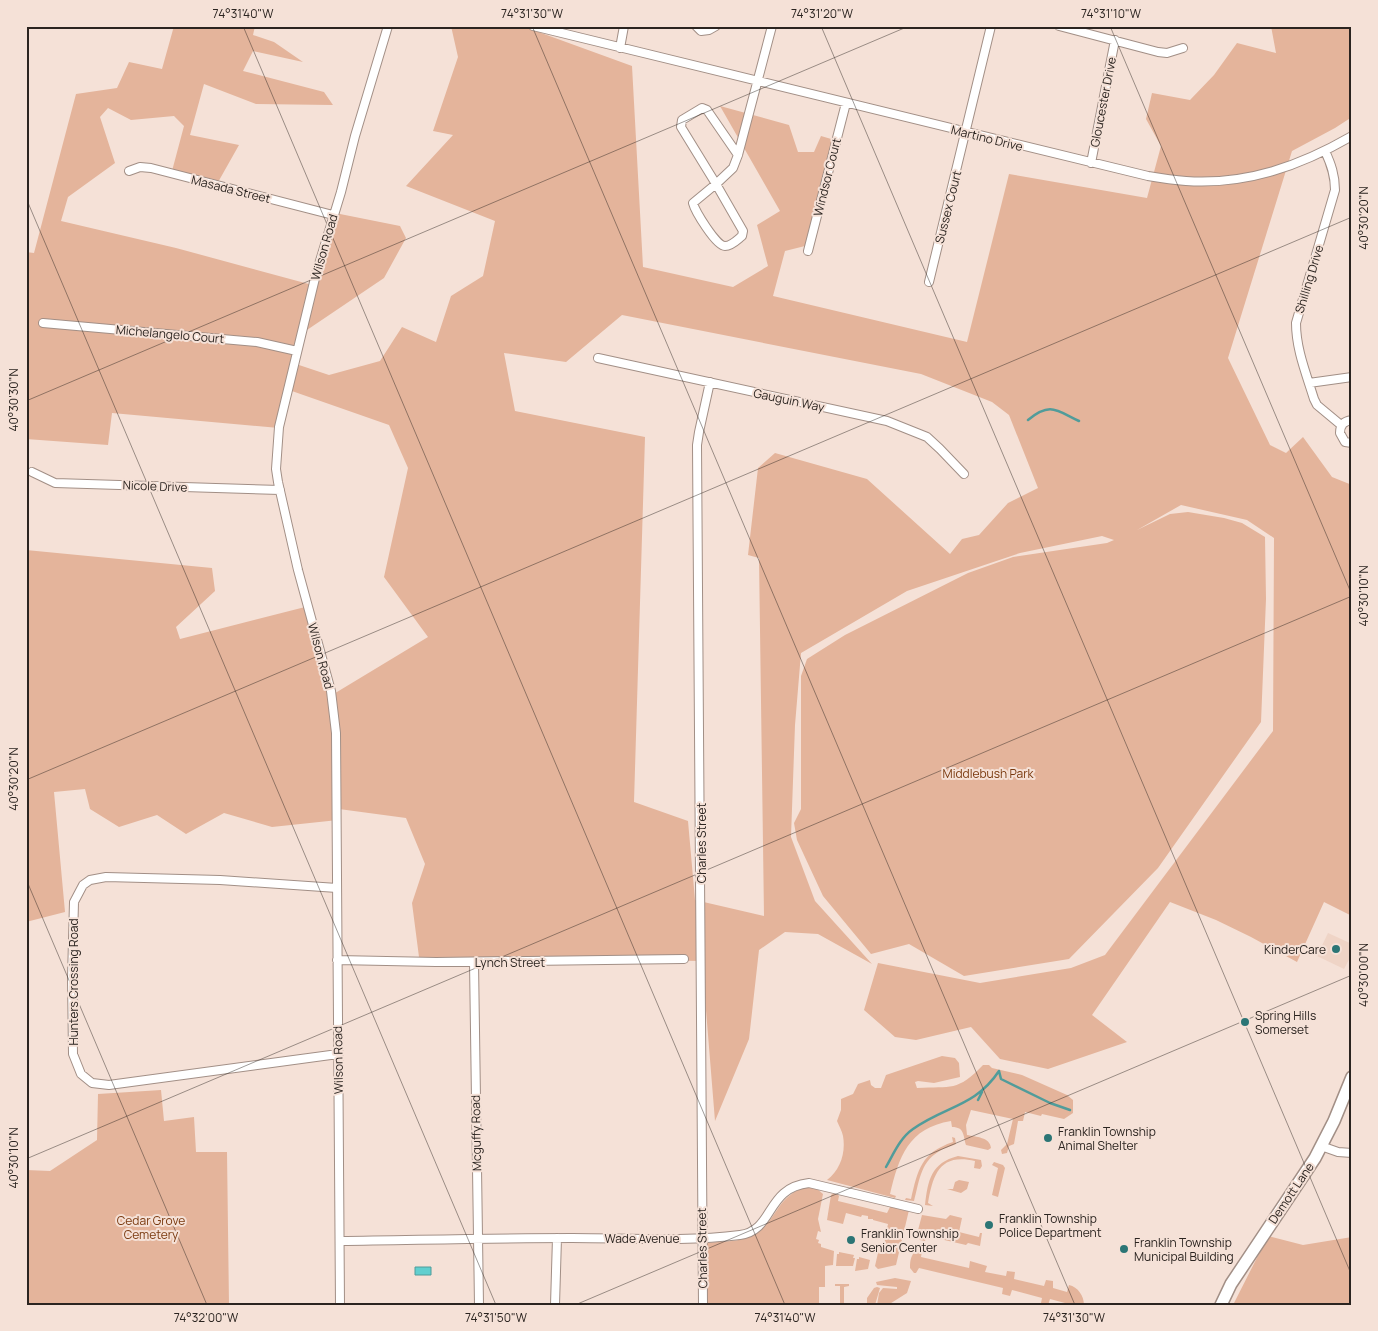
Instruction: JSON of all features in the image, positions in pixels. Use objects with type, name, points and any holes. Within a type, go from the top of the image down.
[{"type":"street","name":"Wilson Road","points":[[340,1305],[336,733],[331,691],[298,570],[276,469],[279,428],[297,351],[333,215],[341,192],[354,136],[388,26]]},
{"type":"street","name":"Martino Drive","points":[[533,26],[1148,176],[1187,181],[1213,180],[1267,173],[1325,151],[1352,136]]},
{"type":"street","points":[[620,48],[624,26]]},
{"type":"street","points":[[696,26],[701,31],[709,30],[716,26]]},
{"type":"street","points":[[738,155],[707,110],[702,108],[682,120],[681,127],[716,184],[743,231],[742,236],[732,244],[725,246],[720,244],[713,236],[694,208],[693,203],[716,184],[733,168],[738,155],[772,26]]},
{"type":"street","name":"Sussex Court","points":[[929,282],[991,26]]},
{"type":"street","points":[[1059,26],[1167,52],[1183,48]]},
{"type":"street","name":"Gloucester Drive","points":[[1090,163],[1116,40]]},
{"type":"street","name":"Windsor Court","points":[[808,251],[846,103]]},
{"type":"street","name":"Shilling Drive","points":[[1325,151],[1333,167],[1335,190],[1296,322],[1298,349],[1317,405],[1342,425],[1340,429],[1341,437],[1345,442],[1352,443]]},
{"type":"street","name":"Masada Street","points":[[129,171],[140,167],[151,168],[333,215]]},
{"type":"street","name":"Michelangelo Court","points":[[43,323],[257,342],[297,351]]},
{"type":"street","name":"Gauguin Way","points":[[598,358],[887,421],[927,437],[964,474]]},
{"type":"street","points":[[1308,382],[1352,377]]},
{"type":"street","name":"Charles Street","points":[[702,1305],[698,432],[710,382]]},
{"type":"street","points":[[1342,425],[1344,422],[1352,420]]},
{"type":"street","name":"Nicole Drive","points":[[32,472],[55,483],[280,490]]},
{"type":"street","name":"Hunters Crossing Road","points":[[337,888],[220,880],[96,878],[82,885],[74,902],[72,978],[73,1054],[78,1070],[92,1083],[109,1085],[338,1054]]},
{"type":"street","name":"Lynch Street","points":[[337,960],[474,962],[684,959]]},
{"type":"street","name":"Mcguffy Road","points":[[474,962],[479,1305]]},
{"type":"street","name":"Demott Lane","points":[[1221,1305],[1231,1284],[1315,1158],[1334,1122],[1352,1077]]},
{"type":"street","points":[[1321,1146],[1338,1152],[1352,1153]]},
{"type":"street","name":"Wade Avenue","points":[[340,1241],[702,1238],[742,1235],[751,1232],[764,1219],[782,1193],[800,1184],[818,1184],[918,1209]]},
{"type":"street","points":[[555,1305],[557,1238]]},
{"type":"shaded area","name":"KinderCare","points":[[1328,933],[1352,944],[1352,954],[1344,969],[1317,956]]},
{"type":"green space","name":"Middlebush Park","points":[[174,26],[255,26],[253,35],[274,42],[303,62],[253,51],[243,71],[324,92],[333,105],[256,104],[204,84],[190,135],[239,145],[217,184],[172,171],[184,126],[174,116],[131,120],[108,108],[100,117],[115,163],[68,197],[61,221],[176,248],[316,286],[335,213],[400,226],[406,238],[384,278],[304,332],[296,364],[329,375],[380,361],[402,327],[436,342],[451,296],[483,276],[495,221],[406,186],[453,135],[433,131],[458,57],[451,26],[522,26],[632,66],[643,267],[733,287],[768,266],[757,225],[780,211],[720,106],[789,125],[798,152],[814,152],[821,136],[838,141],[813,244],[785,251],[773,296],[967,342],[1009,174],[1147,198],[1161,146],[1146,119],[1152,93],[1190,100],[1214,75],[1237,43],[1276,53],[1271,26],[1352,26],[1352,117],[1292,151],[1228,358],[1270,445],[1286,453],[1303,437],[1332,477],[1352,485],[1352,916],[1324,902],[1297,962],[1216,920],[1170,902],[1092,1015],[1127,1042],[1048,1069],[1000,1059],[971,1027],[916,1040],[895,1037],[864,1010],[878,963],[980,983],[1071,968],[1105,955],[1273,731],[1274,538],[1247,520],[1181,505],[1137,530],[1170,514],[1188,512],[1242,523],[1265,537],[1266,599],[1261,722],[1158,868],[1069,959],[964,976],[909,944],[871,954],[823,896],[797,840],[794,823],[801,809],[801,676],[807,659],[845,635],[968,573],[1013,557],[1107,543],[1114,540],[1102,536],[1020,553],[907,591],[801,653],[795,725],[791,837],[815,901],[872,964],[818,934],[785,932],[759,950],[749,1039],[715,1121],[702,961],[419,957],[412,903],[425,864],[406,818],[339,809],[338,820],[272,827],[224,813],[186,834],[157,815],[119,827],[90,809],[85,789],[54,792],[65,912],[26,922],[26,550],[212,568],[215,591],[176,627],[180,639],[309,606],[332,695],[428,637],[384,577],[408,468],[389,425],[289,390],[279,428],[112,413],[108,445],[26,439],[26,252],[34,253],[76,94],[117,88],[129,62],[162,69]],"holes":[[[622,315],[921,374],[992,402],[1009,415],[1038,488],[1008,503],[979,535],[962,539],[950,554],[867,479],[775,453],[758,468],[748,555],[759,558],[764,916],[695,900],[688,821],[634,802],[645,437],[515,411],[504,353],[566,362]]]},
{"type":"green space","points":[[942,1056],[955,1058],[959,1063],[960,1077],[934,1083],[918,1081],[915,1082],[917,1088],[946,1087],[960,1084],[983,1065],[989,1065],[992,1068],[1022,1075],[1067,1095],[1073,1100],[1073,1113],[1064,1119],[1025,1112],[1023,1121],[1018,1121],[1014,1144],[1009,1146],[1007,1153],[1002,1154],[1001,1150],[1007,1144],[1013,1119],[971,1110],[966,1125],[967,1135],[978,1137],[988,1142],[991,1148],[988,1150],[966,1145],[961,1130],[952,1127],[951,1121],[925,1130],[915,1137],[902,1156],[890,1194],[896,1196],[895,1198],[827,1180],[839,1166],[843,1155],[843,1136],[837,1121],[841,1110],[841,1099],[853,1094],[858,1084],[870,1080],[871,1085],[875,1088],[881,1088],[886,1075]]},
{"type":"green space","name":"Cedar Grove Cemetery","points":[[161,1090],[164,1121],[194,1117],[196,1152],[227,1152],[229,1305],[26,1305],[26,1170],[50,1171],[97,1140],[98,1094]]},
{"type":"green space","points":[[952,1137],[955,1138],[956,1144],[942,1149],[927,1162],[919,1180],[914,1201],[905,1200],[906,1198],[911,1199],[919,1171],[927,1157],[942,1146],[953,1142]]},
{"type":"green space","points":[[958,1156],[981,1160],[982,1166],[980,1169],[974,1168],[975,1161],[963,1159],[946,1163],[940,1168],[933,1183],[928,1203],[933,1206],[925,1205],[930,1180],[936,1168],[949,1159]]},
{"type":"green space","points":[[994,1162],[1003,1165],[1005,1168],[998,1197],[992,1195],[998,1168],[992,1165]]},
{"type":"green space","points":[[959,1180],[969,1182],[967,1189],[961,1193],[947,1189],[953,1189],[955,1182]]},
{"type":"green space","points":[[802,1188],[816,1188],[823,1194],[818,1219],[821,1232],[818,1231],[816,1239],[819,1240],[818,1243],[821,1244],[821,1247],[834,1251],[833,1265],[825,1266],[825,1287],[819,1287],[819,1305],[707,1305],[705,1243],[740,1240],[752,1236],[765,1226],[787,1198]]},
{"type":"green space","points":[[836,1192],[839,1196],[838,1201],[887,1213],[892,1206],[909,1210],[896,1265],[878,1269],[875,1266],[880,1244],[884,1245],[888,1224],[868,1219],[868,1216],[862,1215],[861,1217],[846,1213],[843,1224],[827,1220],[831,1195]]},
{"type":"green space","points":[[922,1215],[946,1219],[950,1215],[962,1218],[959,1232],[979,1237],[980,1233],[982,1233],[980,1246],[968,1243],[966,1245],[927,1236],[925,1241],[920,1240],[917,1234]]},
{"type":"green space","points":[[1268,1236],[1303,1245],[1352,1237],[1352,1305],[1233,1305]]},
{"type":"green space","points":[[920,1249],[922,1251],[921,1257],[969,1268],[970,1261],[987,1266],[985,1272],[1006,1276],[1007,1271],[1015,1272],[1014,1279],[1044,1286],[1046,1280],[1053,1281],[1053,1288],[1067,1292],[1069,1285],[1072,1286],[1080,1292],[1084,1305],[1065,1305],[1065,1303],[1050,1299],[1048,1305],[1041,1303],[1042,1298],[1012,1290],[1010,1296],[1002,1294],[1003,1288],[919,1268],[914,1273],[910,1268],[911,1259],[913,1254]]},
{"type":"green space","points":[[839,1252],[854,1255],[853,1266],[836,1266],[837,1254]]},
{"type":"green space","points":[[859,1257],[870,1260],[868,1269],[855,1271]]},
{"type":"green space","points":[[895,1278],[911,1281],[907,1293],[888,1305],[877,1305],[879,1293],[883,1288],[897,1289],[897,1287],[877,1285],[876,1282]]},
{"type":"green space","points":[[835,1284],[849,1284],[849,1286],[844,1287],[844,1305],[840,1305],[840,1286],[835,1286]]},
{"type":"green space","points":[[874,1288],[880,1288],[875,1305],[867,1305],[867,1298]]},
{"type":"water","points":[[415,1267],[431,1267],[431,1275],[415,1275]]},
{"type":"waterway","points":[[1028,420],[1042,411],[1053,410],[1079,421]]},
{"type":"waterway","points":[[999,1071],[1001,1079],[1050,1103],[1070,1110]]},
{"type":"waterway","points":[[886,1167],[908,1133],[925,1121],[970,1099],[990,1083],[999,1071]]},
{"type":"waterway","points":[[978,1100],[982,1092]]},
{"type":"place","name":"KinderCare","points":[[1336,949]]},
{"type":"place","name":"Spring Hills Somerset","points":[[1245,1022]]},
{"type":"place","name":"Franklin Township Animal Shelter","points":[[1048,1138]]},
{"type":"place","name":"Franklin Township Police Department","points":[[989,1225]]},
{"type":"place","name":"Franklin Township Senior Center","points":[[851,1240]]},
{"type":"place","name":"Franklin Township Municipal Building","points":[[1124,1249]]}]
